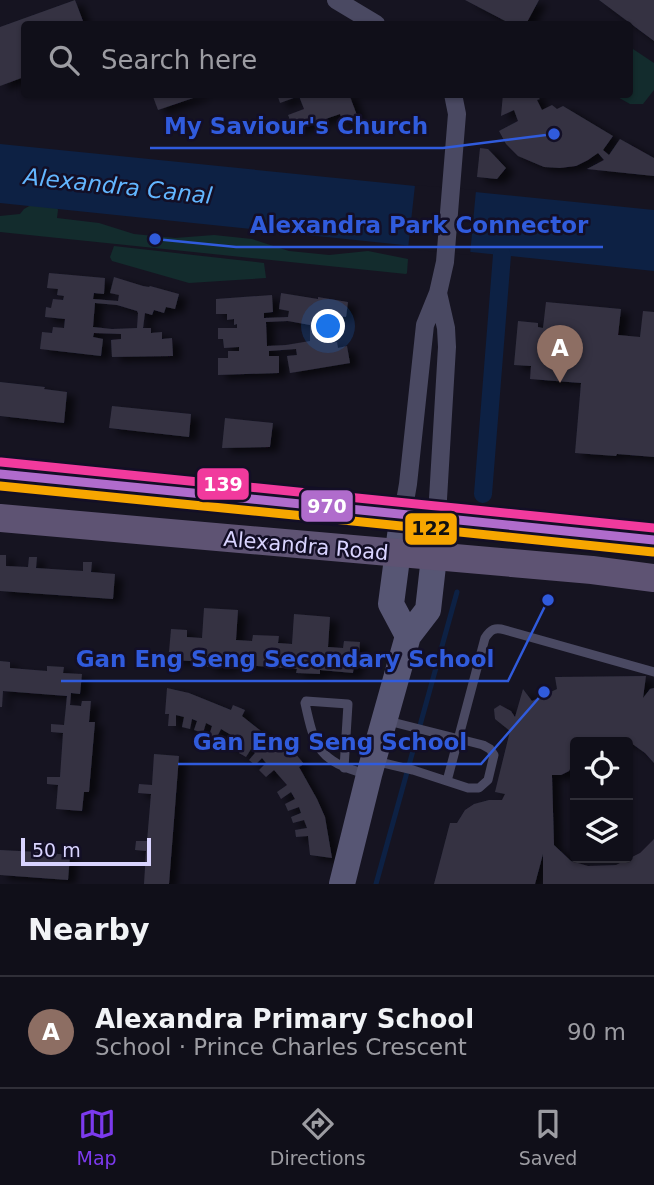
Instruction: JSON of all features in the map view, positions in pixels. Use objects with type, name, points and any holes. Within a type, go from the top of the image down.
[{"type":"main road","name":"Alexandra Road","points":[[0,474],[654,540]]},
{"type":"main road","points":[[403,513],[391,604],[408,636]]},
{"type":"main road","points":[[342,884],[370,767],[393,722],[408,636],[428,610],[437,516]]},
{"type":"main road","name":"Alexandra Road","points":[[0,518],[592,570],[654,578]]},
{"type":"street","points":[[335,0],[371,21]]},
{"type":"street","points":[[403,513],[425,326],[438,293],[445,262],[457,114],[454,98]]},
{"type":"street","points":[[437,516],[447,347],[446,328],[438,293]]},
{"type":"lane","points":[[447,780],[485,638],[494,629],[505,629],[654,672]]},
{"type":"lane","points":[[370,767],[348,704],[306,701],[312,734],[326,756],[370,767],[413,770],[468,788],[479,788],[488,780],[494,755],[490,749],[459,738],[393,722]]},
{"type":"green space","points":[[633,49],[654,63],[654,90],[643,104],[630,104],[619,98],[633,98]]},
{"type":"green space","points":[[33,204],[56,205],[57,218],[99,223],[134,234],[175,238],[214,235],[252,239],[289,251],[329,255],[368,251],[408,259],[407,273],[0,232],[0,216],[20,214]]},
{"type":"green space","points":[[114,246],[264,263],[266,278],[189,283],[112,261],[110,257]]},
{"type":"water","name":"Alexandra Canal","points":[[0,144],[654,210],[654,271],[0,203]]},
{"type":"pier","points":[[415,185],[476,190],[470,255],[408,249]]},
{"type":"building","points":[[75,0],[83,21],[21,21],[21,78],[0,86],[0,27]]},
{"type":"building","points":[[465,0],[539,0],[528,21],[505,21]]},
{"type":"building","points":[[599,0],[654,0],[654,41],[633,25],[633,21],[627,21]]},
{"type":"building","points":[[154,98],[193,98],[158,110]]},
{"type":"building","points":[[278,98],[294,98],[280,103]]},
{"type":"building","points":[[300,98],[350,98],[358,118],[343,123],[340,114],[294,130],[288,115],[304,109]]},
{"type":"building","points":[[503,98],[539,98],[537,100],[542,110],[552,105],[557,109],[563,106],[613,136],[603,150],[609,155],[620,139],[654,158],[654,176],[587,169],[604,160],[598,153],[576,166],[544,167],[518,156],[506,144],[499,131],[518,121],[514,110],[501,116]]},
{"type":"building","points":[[480,148],[488,149],[506,168],[497,179],[477,177]]},
{"type":"building","points":[[49,273],[105,278],[104,294],[94,293],[93,299],[118,301],[119,295],[110,293],[114,277],[179,294],[175,309],[166,307],[164,313],[154,310],[152,315],[145,313],[143,328],[151,328],[151,333],[162,332],[162,339],[172,338],[173,356],[112,357],[111,340],[121,339],[121,334],[94,333],[93,337],[103,339],[101,356],[40,349],[42,332],[52,333],[53,327],[64,328],[65,319],[45,317],[46,307],[51,308],[53,299],[63,300],[64,296],[57,295],[58,289],[47,288]],"holes":[[[95,303],[117,305],[137,311],[137,328],[93,327]]]},
{"type":"building","points":[[281,293],[348,302],[346,317],[337,316],[336,322],[325,321],[324,326],[316,325],[317,340],[325,339],[325,343],[337,342],[338,348],[347,346],[350,363],[290,373],[287,356],[297,355],[296,349],[269,351],[269,356],[279,356],[279,373],[218,375],[218,358],[228,358],[228,351],[239,351],[239,347],[224,348],[223,339],[218,339],[218,328],[237,328],[237,324],[234,325],[234,319],[227,320],[227,314],[216,314],[216,299],[272,295],[273,312],[264,313],[264,318],[288,317],[289,311],[279,309]],"holes":[[[288,321],[310,325],[310,341],[267,346],[266,322]]]},
{"type":"building","points":[[546,302],[621,309],[618,335],[640,337],[643,311],[654,312],[654,457],[575,453],[581,383],[530,379],[531,366],[514,365],[518,321],[538,323],[538,327],[543,328]]},
{"type":"building","points":[[0,382],[67,392],[64,423],[0,416]]},
{"type":"building","points":[[112,406],[191,414],[189,437],[109,428]]},
{"type":"building","points":[[225,418],[273,423],[270,447],[222,448]]},
{"type":"building","points":[[0,555],[6,555],[6,566],[28,567],[29,557],[37,557],[36,568],[83,571],[83,562],[92,562],[91,572],[115,574],[113,599],[0,591]]},
{"type":"building","points":[[204,608],[238,610],[236,640],[252,641],[253,635],[279,636],[278,643],[292,644],[294,614],[330,617],[328,647],[343,648],[344,641],[360,642],[358,665],[354,665],[353,673],[320,670],[320,674],[296,673],[297,669],[229,664],[228,668],[207,667],[207,662],[172,660],[173,652],[169,652],[171,629],[187,630],[187,637],[202,638]]},
{"type":"building","points":[[0,661],[10,662],[10,668],[47,671],[47,666],[64,667],[63,673],[82,674],[80,694],[71,693],[70,705],[81,706],[82,701],[91,701],[89,722],[95,722],[89,792],[84,792],[82,811],[56,809],[58,785],[47,784],[47,777],[60,777],[63,733],[51,732],[51,724],[64,725],[67,696],[3,691],[0,707]]},
{"type":"building","points":[[646,676],[643,698],[654,688],[654,763],[633,744],[633,737],[570,737],[570,769],[561,775],[552,775],[554,845],[570,863],[588,866],[633,863],[633,856],[654,839],[654,884],[543,884],[543,854],[535,884],[434,884],[450,823],[457,823],[465,810],[474,804],[502,800],[505,794],[495,792],[510,731],[495,719],[494,709],[500,705],[511,711],[515,717],[523,689],[532,701],[557,689],[555,677]]},
{"type":"building","points":[[167,688],[189,693],[231,710],[233,705],[245,710],[242,716],[290,756],[295,753],[304,764],[299,767],[325,817],[332,858],[310,855],[308,836],[296,837],[295,830],[307,828],[304,820],[293,823],[291,817],[301,813],[299,807],[288,811],[285,804],[295,799],[291,792],[281,799],[277,792],[287,785],[274,770],[266,777],[259,770],[266,763],[262,758],[255,765],[249,760],[255,753],[251,749],[246,757],[239,753],[244,744],[239,741],[234,749],[226,744],[231,735],[221,729],[216,739],[209,736],[212,726],[206,723],[203,733],[194,730],[197,721],[192,719],[190,729],[182,727],[184,717],[176,715],[176,726],[168,726],[169,714],[165,714]]},
{"type":"building","points":[[154,754],[179,756],[169,884],[144,884],[146,851],[135,850],[136,841],[147,841],[151,794],[138,793],[139,784],[152,785]]},
{"type":"building","points":[[39,842],[47,843],[47,853],[70,855],[68,880],[0,875],[0,850],[39,852]]},
{"type":"waterway","points":[[483,494],[502,255]]},
{"type":"waterway","points":[[376,884],[457,592]]},
{"type":"transit line","name":"139","points":[[1,462],[654,528]]},
{"type":"transit line","name":"970","points":[[0,474],[654,540]]},
{"type":"transit line","name":"122","points":[[0,486],[653,552]]},
{"type":"place","name":"My Saviour's Church","points":[[554,134]]},
{"type":"place","name":"Alexandra Park Connector","points":[[155,239]]},
{"type":"place","name":"Alexandra Primary School","points":[[560,383]]},
{"type":"place","name":"Gan Eng Seng Secondary School","points":[[548,600]]},
{"type":"place","name":"Gan Eng Seng School","points":[[544,692]]}]
